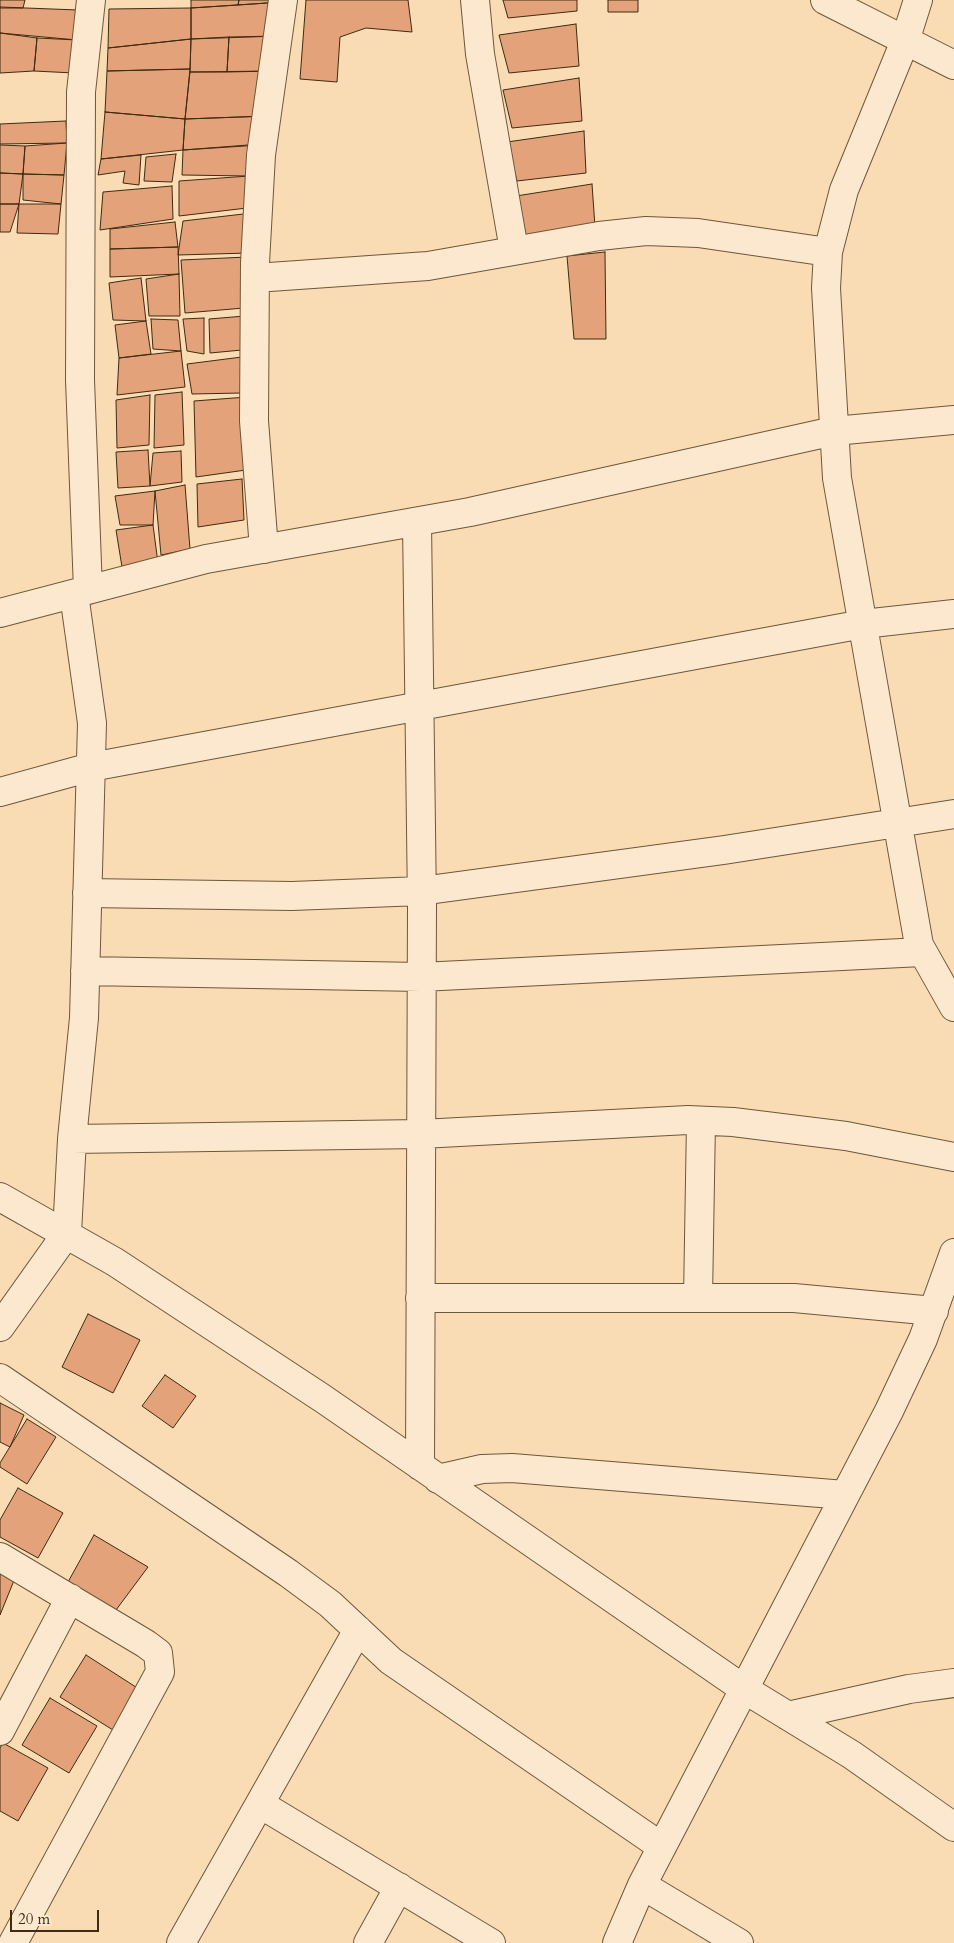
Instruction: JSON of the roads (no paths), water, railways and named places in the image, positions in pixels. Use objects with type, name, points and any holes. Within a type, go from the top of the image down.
[{"type":"street","points":[[0,1327],[67,1233],[72,1139],[84,1018],[92,715],[81,592],[81,92],[91,0]]},
{"type":"street","points":[[264,549],[254,422],[255,278],[261,155],[283,0]]},
{"type":"street","points":[[475,0],[480,54],[514,250]]},
{"type":"street","points":[[824,0],[954,65]]},
{"type":"street","points":[[918,0],[905,41],[844,190],[828,252],[826,288],[837,478],[919,945],[922,952],[946,980],[954,1007]]},
{"type":"street","points":[[255,278],[428,266],[599,236],[646,231],[698,233],[828,252]]},
{"type":"street","points":[[0,613],[206,560],[470,512],[834,431],[954,420]]},
{"type":"street","points":[[417,522],[421,891],[420,1298],[429,1472]]},
{"type":"street","points":[[0,792],[91,767],[863,624],[954,614]]},
{"type":"street","points":[[87,893],[292,896],[421,891],[724,850],[897,821],[954,814]]},
{"type":"street","points":[[85,971],[421,977],[922,952]]},
{"type":"street","points":[[72,1139],[421,1134],[701,1121],[733,1122],[846,1136],[954,1156]]},
{"type":"street","points":[[698,1298],[701,1121]]},
{"type":"street","points":[[0,1197],[67,1233],[115,1262],[429,1472],[744,1689],[852,1755],[954,1827]]},
{"type":"street","points":[[617,1943],[642,1885],[889,1411],[934,1311],[954,1253]]},
{"type":"street","points":[[420,1298],[794,1298],[934,1311]]},
{"type":"street","points":[[0,1378],[288,1572],[330,1604],[391,1660],[662,1847]]},
{"type":"street","points":[[429,1472],[512,1468],[845,1495]]},
{"type":"street","points":[[0,1557],[158,1653],[160,1672],[13,1943]]},
{"type":"street","points":[[0,1731],[70,1598]]},
{"type":"street","points":[[181,1943],[358,1630]]},
{"type":"street","points":[[788,1716],[909,1689],[954,1683]]},
{"type":"street","points":[[260,1804],[492,1943]]},
{"type":"street","points":[[642,1885],[739,1943]]},
{"type":"street","points":[[368,1943],[398,1887]]}]
